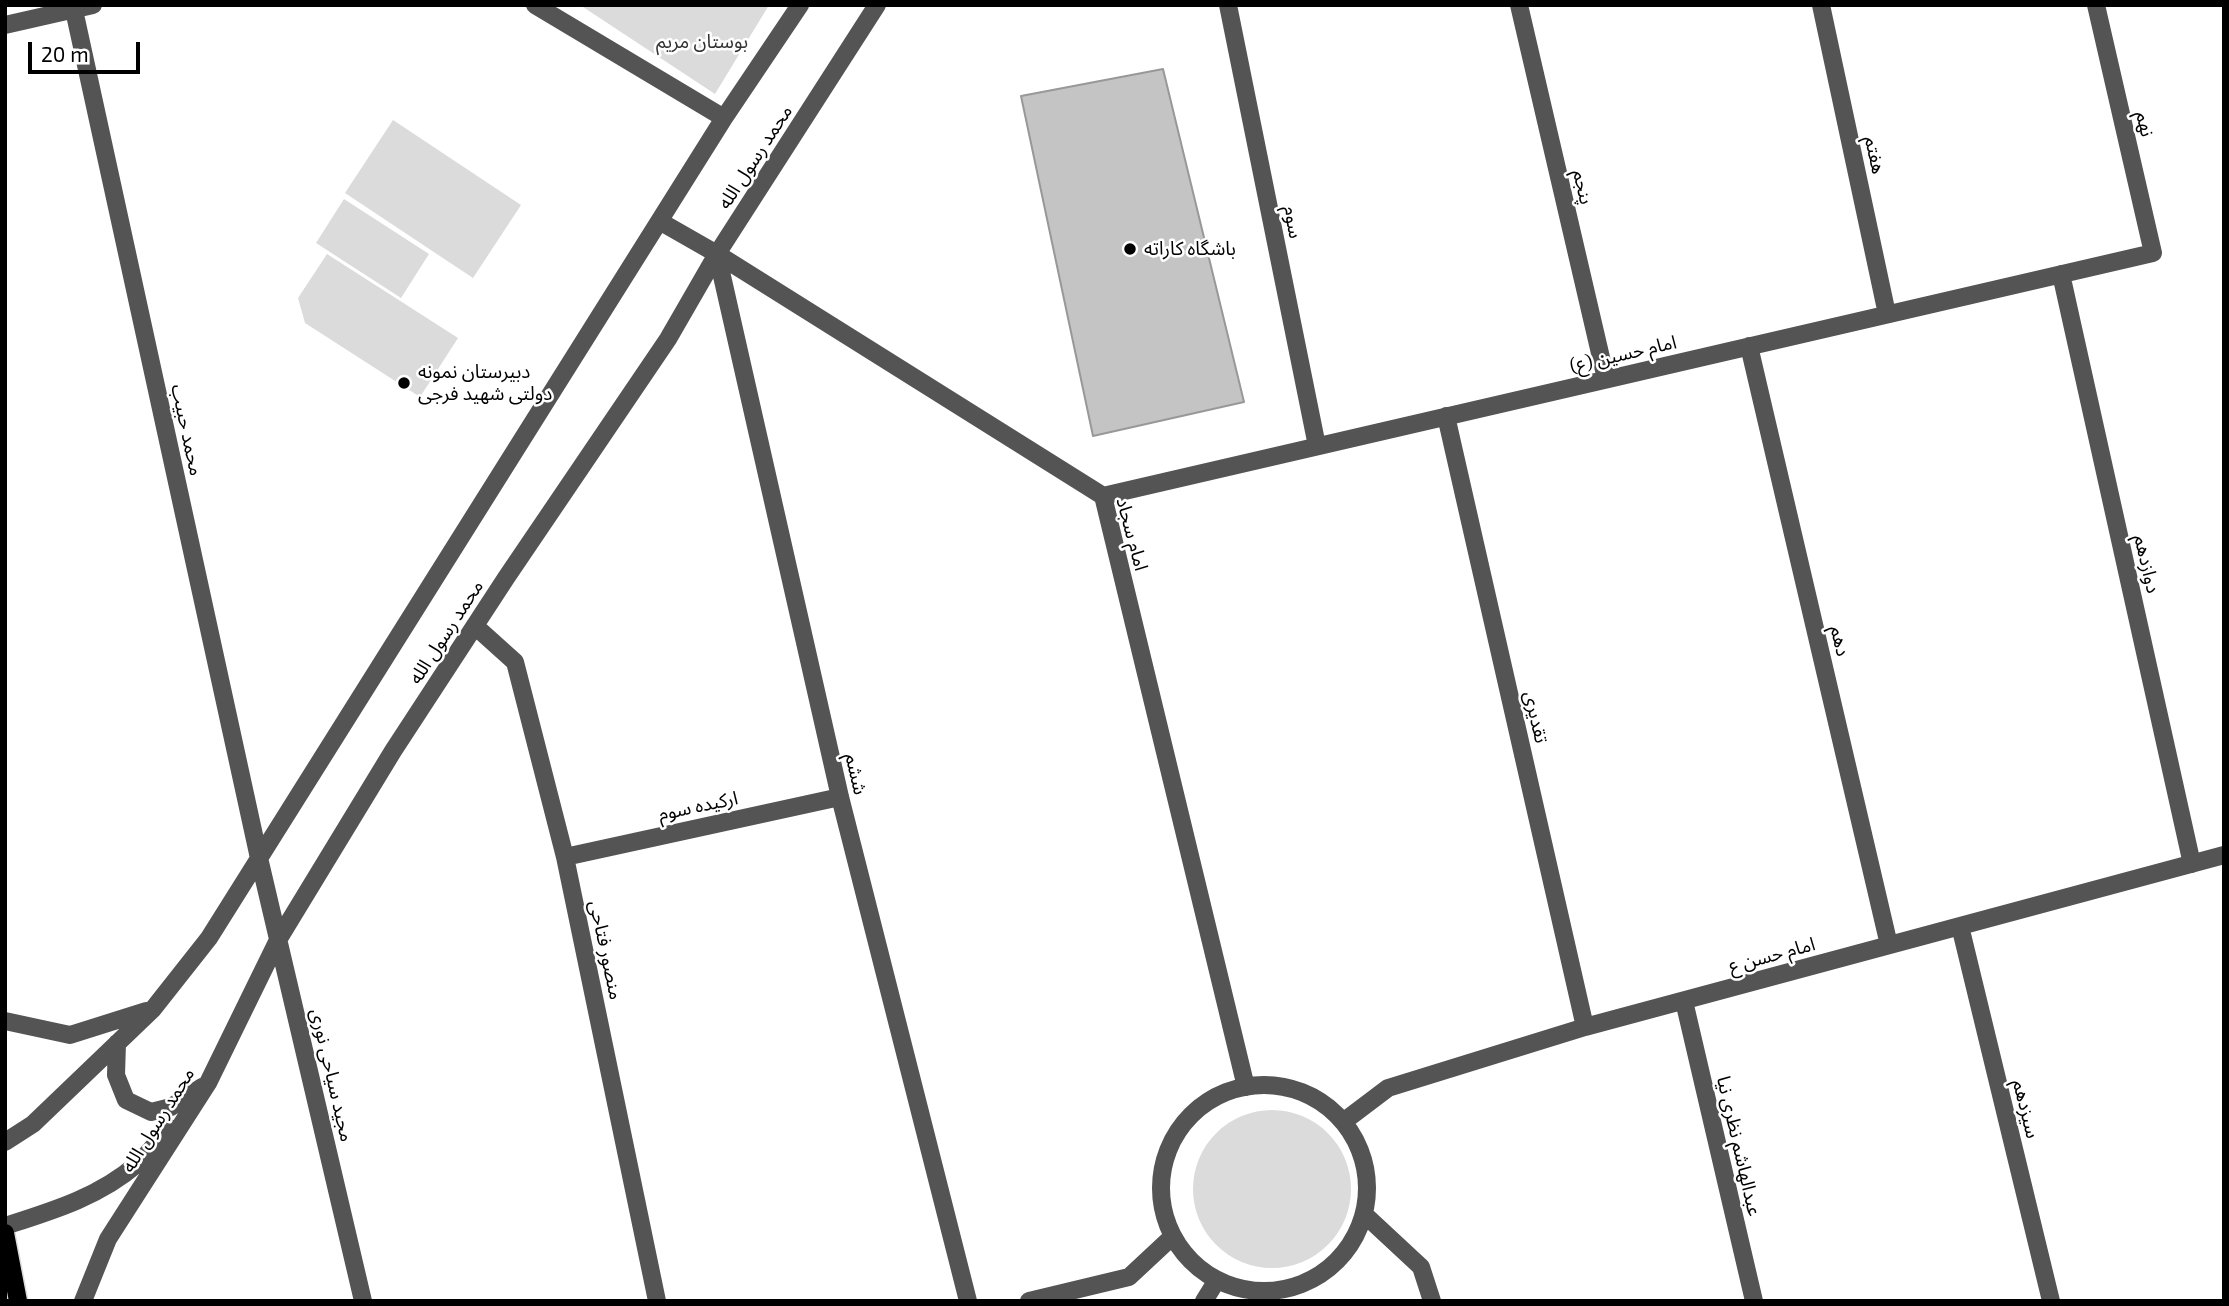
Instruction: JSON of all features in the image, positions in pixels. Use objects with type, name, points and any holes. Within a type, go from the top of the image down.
[{"type":"main road","points":[[5,1233],[18,1301]]},
{"type":"street","points":[[5,25],[93,5]]},
{"type":"street","points":[[534,5],[724,118]]},
{"type":"street","name":"محمد رسول الله","points":[[5,1142],[33,1124],[153,1009],[209,938],[724,118],[800,5]]},
{"type":"street","name":"محمد رسول الله","points":[[83,1301],[108,1239],[208,1083],[278,940],[393,751],[668,339],[718,254],[877,5]]},
{"type":"street","name":"سوم","points":[[1228,5],[1317,446]]},
{"type":"street","name":"پنجم","points":[[1519,5],[1606,379]]},
{"type":"street","name":"هفتم","points":[[1821,5],[1887,314]]},
{"type":"street","name":"نهم","points":[[2096,5],[2153,253]]},
{"type":"street","name":"محمد حبیب","points":[[74,10],[259,858]]},
{"type":"street","name":"امام سجاد","points":[[661,222],[718,254],[1103,496],[1246,1087]]},
{"type":"street","name":"امام حسین (ع)","points":[[1103,496],[2153,253]]},
{"type":"street","name":"ششم","points":[[718,254],[840,797],[968,1301]]},
{"type":"street","name":"دوازدهم","points":[[2061,274],[2192,864]]},
{"type":"street","name":"دهم","points":[[1749,346],[1889,945]]},
{"type":"street","name":"تقدیری","points":[[1446,416],[1585,1027]]},
{"type":"street","name":"منصور فتاحی","points":[[475,626],[515,662],[565,857],[657,1301]]},
{"type":"street","name":"ارکیده سوم","points":[[565,857],[840,797]]},
{"type":"street","name":"امام حسن ع","points":[[1343,1122],[1388,1088],[1585,1027],[2224,855]]},
{"type":"street","name":"مجید سیاحی نوری","points":[[259,858],[363,1301]]},
{"type":"street","name":"سیزدهم","points":[[1960,926],[2051,1301]]},
{"type":"street","name":"عبدالهاشم نظری نیا","points":[[1684,1001],[1754,1301]]},
{"type":"street","points":[[5,1021],[71,1035],[153,1009]]},
{"type":"street","points":[[117,1043],[116,1075],[126,1100],[150,1112],[170,1107],[208,1083]]},
{"type":"street","points":[[5,1226],[65,1207],[106,1187],[138,1163],[208,1083]]},
{"type":"street","points":[[1273,1086],[1300,1091],[1324,1104],[1343,1122],[1360,1150],[1367,1182],[1364,1214],[1352,1243],[1332,1266],[1307,1283],[1277,1291],[1256,1291],[1217,1280],[1192,1261],[1173,1236],[1163,1206],[1162,1173],[1171,1142],[1190,1116],[1216,1097],[1246,1087],[1273,1086]]},
{"type":"street","points":[[1364,1214],[1421,1267],[1432,1301]]},
{"type":"street","points":[[1029,1301],[1129,1277],[1173,1236]]},
{"type":"street","points":[[1205,1301],[1217,1280]]},
{"type":"green space","name":"بوستان مریم","points":[[580,5],[769,5],[715,94]]},
{"type":"green space","points":[[393,120],[521,205],[473,278],[345,193]]},
{"type":"green space","points":[[344,199],[429,254],[401,298],[316,243]]},
{"type":"green space","points":[[327,254],[458,338],[420,397],[305,323],[298,298]]},
{"type":"green space","points":[[1272,1110],[1302,1116],[1328,1133],[1345,1159],[1351,1189],[1345,1219],[1328,1245],[1302,1262],[1272,1268],[1242,1262],[1216,1245],[1199,1219],[1193,1189],[1199,1159],[1216,1133],[1242,1116]]},
{"type":"building","name":"باشگاه کاراته","points":[[1163,69],[1244,402],[1093,436],[1021,96]]},
{"type":"place","name":"باشگاه کاراته","points":[[1130,249]]},
{"type":"place","name":"دبیرستان نمونه دولتی شهید فرجی","points":[[404,383]]}]
